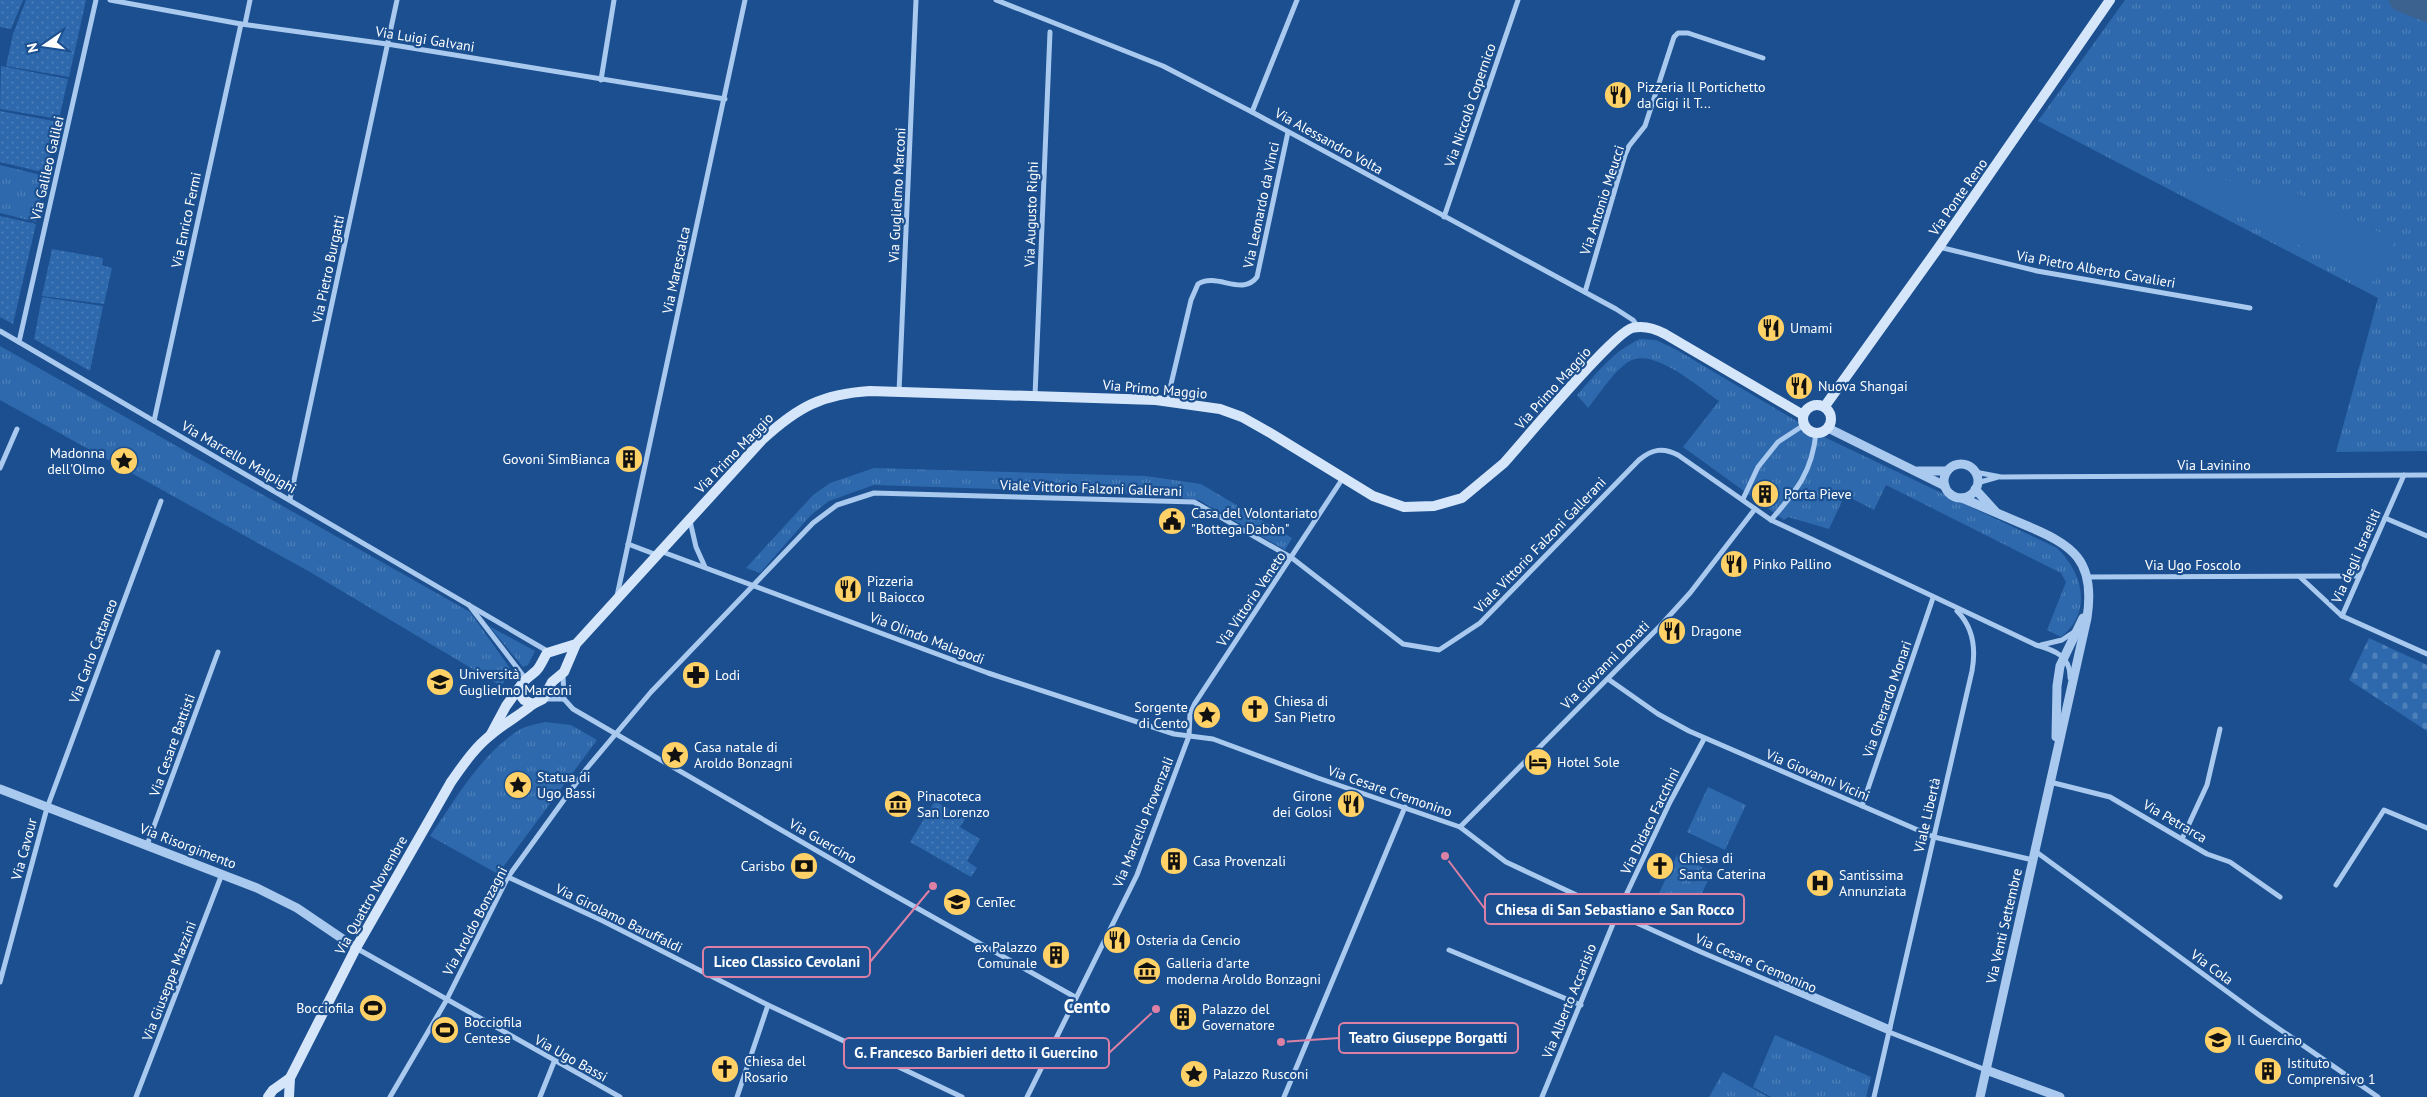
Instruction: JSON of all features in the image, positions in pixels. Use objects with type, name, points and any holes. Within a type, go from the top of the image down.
[{"type":"main road","name":"Via Ponte Reno","points":[[1825,406],[1939,247],[2108,2]]},
{"type":"main road","name":"Via Primo Maggio","points":[[562,673],[576,644],[763,439],[806,406],[846,393],[899,392],[1167,401],[1231,412],[1372,496],[1404,507],[1434,506],[1462,498],[1486,481],[1504,464],[1615,340],[1626,331],[1638,327]]},
{"type":"main road","points":[[1638,327],[1650,327],[1665,334],[1803,420],[1816,433],[1828,428],[1831,414],[1825,406],[1812,405],[1803,420]]},
{"type":"main road","points":[[553,651],[576,644]]},
{"type":"main road","points":[[553,651],[564,654],[568,661]]},
{"type":"main road","name":"Via Quattro Novembre","points":[[289,1097],[290,1078],[356,948],[447,789],[468,759],[491,734],[506,706],[525,678],[536,670],[553,651]]},
{"type":"main road","name":"Via Quattro Novembre","points":[[491,734],[538,701],[552,682],[562,673]]},
{"type":"main road","points":[[519,688],[524,700],[538,701]]},
{"type":"main road","name":"Via Quattro Novembre","points":[[268,1097],[273,1090],[290,1078]]},
{"type":"street","name":"Via Galileo Galilei","points":[[19,342],[96,0]]},
{"type":"street","name":"Via Luigi Galvani","points":[[110,0],[243,24],[387,44],[725,99]]},
{"type":"street","points":[[243,24],[250,0]]},
{"type":"street","name":"Via Pietro Burgatti","points":[[290,499],[397,0]]},
{"type":"street","points":[[601,80],[614,0]]},
{"type":"street","name":"Via Marescalca","points":[[617,598],[745,0]]},
{"type":"street","name":"Via Guglielmo Marconi","points":[[899,392],[916,0]]},
{"type":"street","name":"Via Alessandro Volta","points":[[996,0],[1163,66],[1586,292],[1627,315],[1638,327]]},
{"type":"street","points":[[1252,112],[1297,0]]},
{"type":"street","name":"Via Niccolò Copernico","points":[[1444,217],[1518,0]]},
{"type":"street","name":"Via Enrico Fermi","points":[[154,420],[243,24]]},
{"type":"street","name":"Via Augusto Righi","points":[[1035,396],[1050,32]]},
{"type":"street","name":"Via Antonio Meucci","points":[[1586,292],[1629,146],[1645,126],[1674,36],[1678,33],[1688,33],[1763,58]]},
{"type":"street","name":"Via Leonardo da Vinci","points":[[1167,401],[1191,300],[1198,284],[1210,279],[1245,286],[1252,284],[1257,277],[1288,132]]},
{"type":"street","name":"Via Pietro Alberto Cavalieri","points":[[1939,247],[2037,271],[2250,308]]},
{"type":"street","name":"Via Marcello Malpighi","points":[[0,331],[467,603],[553,651]]},
{"type":"street","points":[[1803,420],[1778,442],[1758,466],[1743,500],[1771,520],[1800,486],[1810,464],[1816,433]]},
{"type":"street","points":[[1828,428],[1945,486]]},
{"type":"street","points":[[0,468],[17,429]]},
{"type":"street","name":"Viale Vittorio Falzoni Gallerani","points":[[754,585],[813,523],[837,504],[874,493],[1194,502],[1292,558],[1403,644],[1439,650],[1480,624],[1639,460],[1650,452],[1659,449],[1671,451],[1743,500]]},
{"type":"street","points":[[1915,471],[1947,471],[1961,464],[1966,465],[1975,472],[1976,486],[1972,493],[1962,498],[1951,495],[1945,486],[1944,476],[1947,471]]},
{"type":"street","name":"Via Lavinino","points":[[1975,472],[2001,477],[2427,475]]},
{"type":"street","name":"Via degli Israeliti","points":[[2404,475],[2342,616],[2427,654]]},
{"type":"street","name":"Via Lavinino","points":[[1976,486],[2001,477]]},
{"type":"street","name":"Via Vittorio Veneto","points":[[1189,736],[1190,714],[1195,703],[1344,478]]},
{"type":"street","name":"Via Venti Settembre","points":[[1976,486],[1997,513]]},
{"type":"street","name":"Via Venti Settembre","points":[[1962,498],[2063,542],[2076,555],[2086,577],[2089,599],[2069,699],[1980,1097]]},
{"type":"street","name":"Via Carlo Cattaneo","points":[[46,808],[161,501]]},
{"type":"street","name":"Via Giovanni Donati","points":[[1460,826],[1678,607],[1755,509]]},
{"type":"street","points":[[690,518],[696,547],[706,567]]},
{"type":"street","points":[[2385,518],[2427,536]]},
{"type":"street","name":"Viale Libertà","points":[[1771,520],[2036,646],[2054,650],[2064,657]]},
{"type":"street","points":[[628,544],[658,553]]},
{"type":"street","name":"Via Olindo Malagodi","points":[[658,553],[706,567],[1007,680],[1110,715],[1174,734],[1189,736]]},
{"type":"street","name":"Via Ugo Foscolo","points":[[2086,577],[2359,576]]},
{"type":"street","points":[[2300,577],[2342,616]]},
{"type":"street","name":"Via Aroldo Bonzagni","points":[[390,1097],[446,1001],[508,878],[616,732],[754,585]]},
{"type":"street","name":"Via Gherardo Monari","points":[[1862,806],[1933,598]]},
{"type":"street","name":"Via Venti Settembre","points":[[2055,760],[2057,686],[2064,657],[2079,627],[2089,599]]},
{"type":"street","name":"Via Marcello Malpighi","points":[[467,603],[525,678]]},
{"type":"street","name":"Viale Libertà","points":[[1874,1097],[1974,661],[1970,631],[1963,618],[1953,607]]},
{"type":"street","points":[[2036,646],[2054,644],[2079,627]]},
{"type":"street","name":"Via Cesare Battisti","points":[[147,845],[218,652]]},
{"type":"street","points":[[2064,657],[2070,675],[2069,699]]},
{"type":"street","points":[[538,701],[564,700],[562,673]]},
{"type":"street","name":"Via Giovanni Vicini","points":[[1608,679],[1658,714],[1704,739],[1934,837],[2034,855]]},
{"type":"street","name":"Via Guercino","points":[[564,700],[573,708],[885,890],[1075,997]]},
{"type":"street","points":[[2182,839],[2207,785],[2220,729]]},
{"type":"street","name":"Via Cesare Cremonino","points":[[1189,736],[1214,739],[1318,778],[1460,826],[1497,857],[1617,914],[1701,952],[1986,1070]]},
{"type":"street","name":"Via Marcello Provenzali","points":[[1027,1097],[1137,875],[1189,736]]},
{"type":"street","name":"Via Didaco Facchini","points":[[1617,914],[1670,802],[1704,739]]},
{"type":"street","name":"Via Petrarca","points":[[2050,782],[2110,797],[2207,854],[2230,862],[2280,896]]},
{"type":"street","name":"Via Risorgimento","points":[[0,789],[222,874],[286,902],[356,948]]},
{"type":"street","points":[[1284,1097],[1405,807]]},
{"type":"street","name":"Via Cavour","points":[[0,982],[46,808]]},
{"type":"street","points":[[2336,885],[2384,810],[2427,828]]},
{"type":"street","name":"Via Cola","points":[[2034,855],[2378,1097]]},
{"type":"street","name":"Via Giuseppe Mazzini","points":[[136,1097],[222,874]]},
{"type":"street","name":"Via Girolamo Baruffaldi","points":[[508,878],[603,921],[768,1005],[962,1097]]},
{"type":"street","name":"Via Alberto Accarisio","points":[[1542,1097],[1617,914]]},
{"type":"street","name":"Via Ugo Bassi","points":[[356,948],[554,1062],[620,1097]]},
{"type":"street","points":[[1449,950],[1581,1005]]},
{"type":"street","points":[[1781,977],[1781,981],[1889,1030]]},
{"type":"street","points":[[737,1097],[768,1005]]},
{"type":"street","points":[[540,1097],[554,1062]]},
{"type":"street","points":[[1986,1070],[2060,1097]]},
{"type":"green space","points":[[0,0],[23,0],[11,29],[0,27]]},
{"type":"green space","points":[[26,0],[86,0],[69,77],[6,66],[13,34]]},
{"type":"green space","points":[[2125,0],[2427,0],[2427,451],[2336,452],[2378,298],[2038,121]]},
{"type":"green space","points":[[1,66],[68,79],[59,119],[0,109]]},
{"type":"green space","points":[[0,111],[59,122],[46,173],[0,162]]},
{"type":"green space","points":[[0,165],[45,176],[36,222],[0,213]]},
{"type":"green space","points":[[2195,175],[2290,190],[2396,240],[2375,282],[2186,190]]},
{"type":"green space","points":[[0,216],[36,224],[13,324],[0,317]]},
{"type":"green space","points":[[52,249],[103,258],[102,265],[112,268],[104,304],[42,296]]},
{"type":"green space","points":[[42,297],[103,306],[90,371],[34,339]]},
{"type":"green space","points":[[1640,339],[1656,340],[1677,350],[1800,423],[1809,433],[1820,435],[2057,548],[2073,569],[2081,592],[2078,616],[2071,627],[2061,637],[2047,630],[2066,582],[2061,573],[1886,485],[1874,510],[1845,495],[1829,529],[1788,517],[1784,520],[1683,447],[1719,401],[1689,379],[1665,365],[1642,358],[1632,360],[1614,375],[1588,408],[1577,395],[1613,356]]},
{"type":"green space","points":[[0,346],[470,612],[512,671],[501,686],[310,572],[0,400]]},
{"type":"green space","points":[[874,468],[1146,476],[1201,484],[1292,538],[1285,550],[1199,500],[1145,494],[874,485],[829,501],[811,515],[760,573],[746,568],[813,495],[830,483]]},
{"type":"green space","points":[[489,626],[535,651],[528,665],[523,667]]},
{"type":"green space","points":[[2369,638],[2427,665],[2427,731],[2349,680]]},
{"type":"green space","points":[[545,722],[571,725],[597,740],[498,874],[430,836],[470,778],[492,752],[519,730]]},
{"type":"green space","points":[[1708,787],[1746,805],[1725,850],[1687,832]]},
{"type":"green space","points":[[935,801],[965,819],[960,827],[980,839],[967,861],[977,868],[971,877],[910,842]]},
{"type":"green space","points":[[1677,855],[1712,872],[1694,910],[1659,893]]},
{"type":"green space","name":"Bocciofila Centese","points":[[443,1020],[454,1026],[447,1039],[436,1034]]},
{"type":"green space","points":[[1775,1035],[1871,1077],[1866,1097],[1771,1097],[1753,1087]]},
{"type":"green space","points":[[1723,1072],[1768,1097],[1709,1097]]},
{"type":"waterway","points":[[2400,0],[2427,11]]},
{"type":"place","name":"Pizzeria Il Portichetto da Gigi il T...","points":[[1618,95]]},
{"type":"place","name":"Umami","points":[[1771,328]]},
{"type":"place","name":"Nuova Shangai","points":[[1799,386]]},
{"type":"place","name":"Govoni SimBianca","points":[[629,459]]},
{"type":"place","name":"Madonna dell'Olmo","points":[[124,461]]},
{"type":"place","name":"Porta Pieve","points":[[1765,494]]},
{"type":"place","name":"Casa del Volontariato \"Bottega Dabòn\"","points":[[1172,521]]},
{"type":"place","name":"Pinko Pallino","points":[[1734,564]]},
{"type":"place","name":"Pizzeria Il Baiocco","points":[[848,589]]},
{"type":"place","name":"Dragone","points":[[1672,631]]},
{"type":"place","name":"Lodi","points":[[696,675]]},
{"type":"place","name":"Università Guglielmo Marconi","points":[[440,682]]},
{"type":"place","name":"Chiesa di San Pietro","points":[[1255,709]]},
{"type":"place","name":"Sorgente di Cento","points":[[1207,715]]},
{"type":"place","name":"Casa natale di Aroldo Bonzagni","points":[[675,755]]},
{"type":"place","name":"Hotel Sole","points":[[1538,762]]},
{"type":"place","name":"Statua di Ugo Bassi","points":[[518,785]]},
{"type":"place","name":"Pinacoteca San Lorenzo","points":[[898,804]]},
{"type":"place","name":"Girone dei Golosi","points":[[1351,804]]},
{"type":"place","name":"Chiesa di San Sebastiano e San Rocco","points":[[1445,856]]},
{"type":"place","name":"Casa Provenzali","points":[[1174,861]]},
{"type":"place","name":"Carisbo","points":[[804,866]]},
{"type":"place","name":"Chiesa di Santa Caterina","points":[[1660,866]]},
{"type":"place","name":"Santissima Annunziata","points":[[1820,883]]},
{"type":"place","name":"Liceo Classico Cevolani","points":[[933,886]]},
{"type":"place","name":"CenTec","points":[[957,902]]},
{"type":"place","name":"Osteria da Cencio","points":[[1117,940]]},
{"type":"place","name":"ex Palazzo Comunale","points":[[1056,955]]},
{"type":"place","name":"Galleria d'arte moderna Aroldo Bonzagni","points":[[1147,971]]},
{"type":"place","name":"Bocciofila","points":[[373,1008]]},
{"type":"place","name":"G. Francesco Barbieri detto il Guercino","points":[[1156,1009]]},
{"type":"place","name":"Palazzo del Governatore","points":[[1183,1017]]},
{"type":"place","name":"Bocciofila Centese","points":[[445,1030]]},
{"type":"place","name":"Il Guercino","points":[[2218,1040]]},
{"type":"place","name":"Teatro Giuseppe Borgatti","points":[[1281,1042]]},
{"type":"place","name":"Chiesa del Rosario","points":[[725,1069]]},
{"type":"place","name":"Istituto Comprensivo 1","points":[[2268,1071]]},
{"type":"place","name":"Palazzo Rusconi","points":[[1194,1074]]},
{"type":"district","name":"Cento","points":[[1087,1006]]}]
